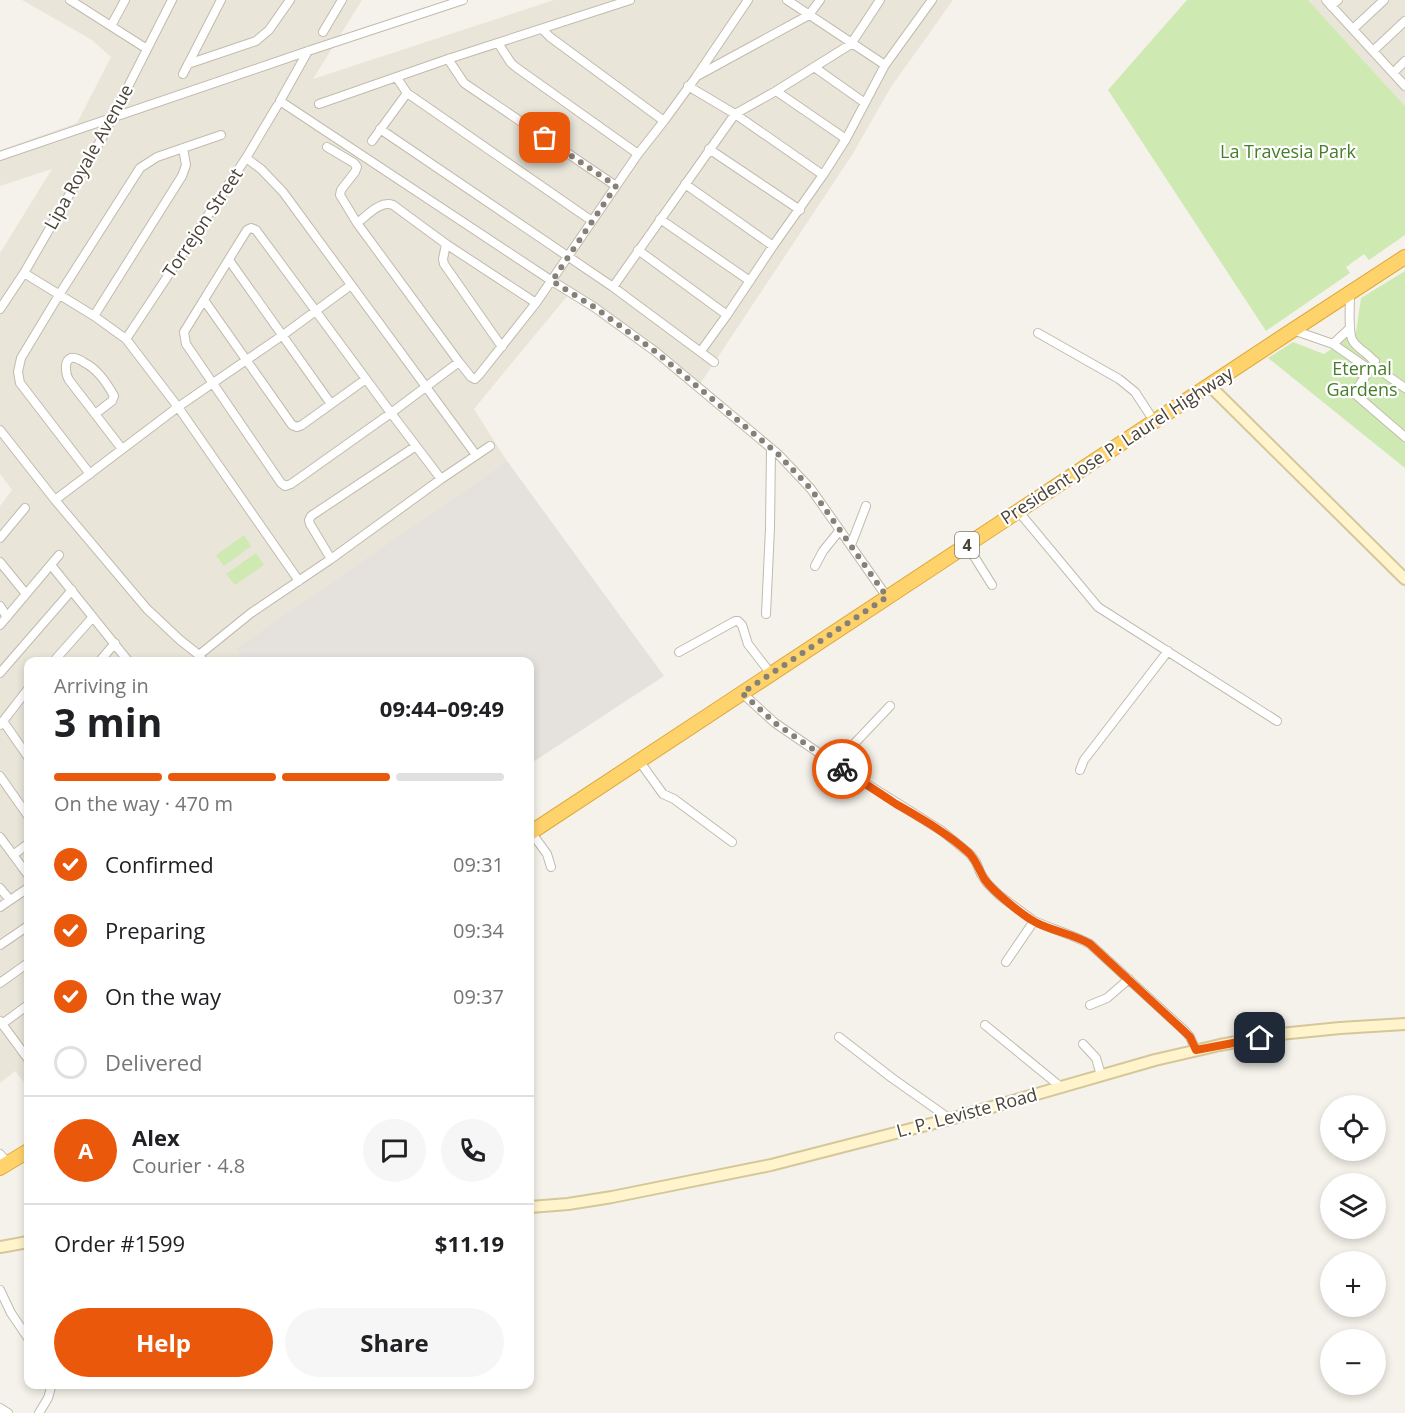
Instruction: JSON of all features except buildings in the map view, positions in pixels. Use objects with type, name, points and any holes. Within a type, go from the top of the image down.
[{"type":"highway","name":"President Jose P. Laurel Highway","points":[[534,830],[1405,257]]},
{"type":"highway","points":[[3,1162],[24,1153]]},
{"type":"main road","points":[[1209,385],[1405,579]]},
{"type":"main road","name":"L. P. Leviste Road","points":[[534,1207],[612,1197],[771,1165],[950,1119],[1196,1050],[1280,1034],[1405,1024]]},
{"type":"main road","points":[[0,1247],[24,1243]]},
{"type":"street","points":[[70,0],[147,49]]},
{"type":"street","points":[[111,26],[124,0]]},
{"type":"street","name":"Lipa Royale Avenue","points":[[0,309],[24,273],[114,117],[172,0]]},
{"type":"street","points":[[183,74],[221,0]]},
{"type":"street","points":[[188,64],[256,41],[268,30],[290,0]]},
{"type":"street","points":[[323,32],[342,0]]},
{"type":"street","points":[[0,156],[464,0]]},
{"type":"street","points":[[320,104],[448,59],[630,0]]},
{"type":"street","points":[[327,147],[357,167],[340,195],[357,223],[459,362],[471,377],[475,378],[502,347],[552,281],[747,0]]},
{"type":"street","points":[[787,0],[885,65]]},
{"type":"street","points":[[696,76],[809,15],[820,0]]},
{"type":"street","points":[[613,287],[735,114],[851,44],[880,0]]},
{"type":"street","points":[[701,351],[800,210],[846,139],[885,65],[932,0]]},
{"type":"street","points":[[1338,0],[1328,3],[1405,86]]},
{"type":"street","points":[[1353,29],[1384,0]]},
{"type":"street","points":[[1373,51],[1405,21]]},
{"type":"street","points":[[542,29],[664,121]]},
{"type":"street","points":[[498,43],[517,68],[638,154]]},
{"type":"street","name":"Torrejon Street","points":[[126,339],[246,158],[309,51]]},
{"type":"street","points":[[448,59],[464,83],[616,186]]},
{"type":"street","points":[[1393,73],[1405,62]]},
{"type":"street","points":[[814,67],[865,103]]},
{"type":"street","points":[[396,78],[407,93],[592,221]]},
{"type":"street","points":[[688,86],[735,114],[823,175]]},
{"type":"street","points":[[776,91],[846,139]]},
{"type":"street","points":[[372,141],[407,93]]},
{"type":"street","points":[[279,103],[594,307],[656,352],[771,448],[811,489],[887,597]]},
{"type":"street","points":[[380,129],[613,287],[714,362]]},
{"type":"street","points":[[90,474],[20,383],[18,372],[21,358],[140,168],[158,157],[221,135]]},
{"type":"street","points":[[94,316],[182,176],[186,165],[183,148]]},
{"type":"street","points":[[709,149],[800,210]]},
{"type":"street","points":[[246,158],[261,169],[282,192],[476,455]]},
{"type":"street","points":[[685,184],[773,246]]},
{"type":"street","points":[[357,223],[382,205],[387,203],[393,205],[446,244],[536,303]]},
{"type":"street","points":[[660,219],[750,281]]},
{"type":"street","points":[[441,479],[391,413],[255,230],[251,228],[247,230],[184,332],[186,344],[212,384],[285,486],[391,413],[459,362]]},
{"type":"street","points":[[446,244],[444,264],[502,347]]},
{"type":"street","points":[[638,250],[727,315]]},
{"type":"street","points":[[229,260],[331,404]]},
{"type":"street","points":[[24,273],[94,316],[126,339],[178,407],[299,581]]},
{"type":"street","points":[[55,500],[178,407],[316,312],[351,285]]},
{"type":"street","points":[[1350,293],[1350,328],[1353,342],[1375,361],[1378,369],[1405,388]]},
{"type":"street","points":[[204,300],[292,425],[297,427],[302,425],[366,379]]},
{"type":"street","points":[[1333,345],[1350,328]]},
{"type":"street","points":[[1293,330],[1333,345],[1369,369],[1378,369]]},
{"type":"street","points":[[1038,333],[1119,379],[1135,392],[1154,421]]},
{"type":"street","points":[[95,414],[112,401],[114,396],[87,363],[71,358],[65,369],[66,375],[95,414],[122,449]]},
{"type":"street","points":[[1375,361],[1355,394],[1405,437]]},
{"type":"street","points":[[0,430],[55,500],[147,609],[201,657]]},
{"type":"street","points":[[332,559],[310,524],[311,516],[416,446]]},
{"type":"street","points":[[203,657],[251,613],[332,559],[490,446]]},
{"type":"street","points":[[766,614],[771,448]]},
{"type":"street","points":[[851,545],[866,506]]},
{"type":"street","points":[[0,538],[25,508]]},
{"type":"street","points":[[1019,512],[1098,607],[1277,721]]},
{"type":"street","points":[[815,566],[823,551],[840,530]]},
{"type":"street","points":[[967,545],[992,585]]},
{"type":"street","points":[[0,625],[59,555]]},
{"type":"street","points":[[0,562],[26,594]]},
{"type":"street","points":[[51,565],[125,657]]},
{"type":"street","points":[[0,673],[72,590]]},
{"type":"street","points":[[0,606],[7,616]]},
{"type":"street","points":[[57,657],[93,616]]},
{"type":"street","points":[[679,652],[738,621],[742,625],[748,644],[771,674]]},
{"type":"street","points":[[103,657],[115,643]]},
{"type":"street","points":[[1080,770],[1084,760],[1168,651]]},
{"type":"street","points":[[742,693],[775,723],[835,764],[942,831],[970,854],[987,883],[999,895],[1034,921],[1090,944],[1185,1032],[1196,1050]]},
{"type":"street","points":[[24,697],[2,723],[24,753]]},
{"type":"street","points":[[835,764],[890,706]]},
{"type":"street","points":[[640,762],[665,796],[674,799],[732,842]]},
{"type":"street","points":[[0,776],[24,803]]},
{"type":"street","points":[[0,837],[24,870]]},
{"type":"street","points":[[534,838],[547,854],[551,867]]},
{"type":"street","points":[[13,855],[24,847]]},
{"type":"street","points":[[0,888],[10,900]]},
{"type":"street","points":[[0,907],[24,891]]},
{"type":"street","points":[[1006,962],[1034,921]]},
{"type":"street","points":[[0,945],[24,929]]},
{"type":"street","points":[[0,983],[24,966]]},
{"type":"street","points":[[1090,1005],[1107,998],[1129,979]]},
{"type":"street","points":[[24,1008],[1,1023],[24,1047]]},
{"type":"street","points":[[985,1025],[1061,1086]]},
{"type":"street","points":[[838,1037],[950,1119]]},
{"type":"street","points":[[1083,1044],[1096,1058],[1101,1075]]},
{"type":"street","points":[[0,1290],[11,1313],[24,1332]]},
{"type":"street","points":[[39,1413],[51,1389]]},
{"type":"street","points":[[0,1408],[8,1413]]},
{"type":"shaded area","points":[[22,0],[362,0],[313,79],[554,0],[953,0],[891,87],[852,155],[698,387],[649,344],[573,289],[474,409],[507,461],[237,649],[243,657],[24,657],[24,1082],[15,1071],[0,1083],[0,506],[12,490],[0,474],[0,253],[52,169],[0,186],[0,150],[77,123],[111,57],[92,40]]},
{"type":"shaded area","points":[[1308,0],[1405,0],[1405,106]]},
{"type":"shaded area","points":[[507,461],[664,676],[534,761],[534,657],[242,657],[236,649]]},
{"type":"green space","name":"La Travesia Park","points":[[1187,0],[1308,0],[1405,106],[1405,235],[1369,260],[1364,254],[1346,267],[1350,273],[1266,331],[1108,90]]},
{"type":"green space","name":"Eternal Gardens","points":[[1405,271],[1405,468],[1268,358],[1293,342],[1324,354],[1356,332],[1361,298]]},
{"type":"green space","points":[[244,535],[251,546],[224,566],[216,555]]},
{"type":"green space","points":[[256,553],[264,565],[235,585],[226,574]]},
{"type":"way so far","points":[[545,138],[616,186],[552,281],[619,323],[778,454],[811,489],[887,597],[742,693],[775,723],[842,769]]},
{"type":"route","points":[[842,769],[942,831],[970,854],[987,883],[999,895],[1034,921],[1090,944],[1185,1032],[1196,1050],[1260,1038]]}]
